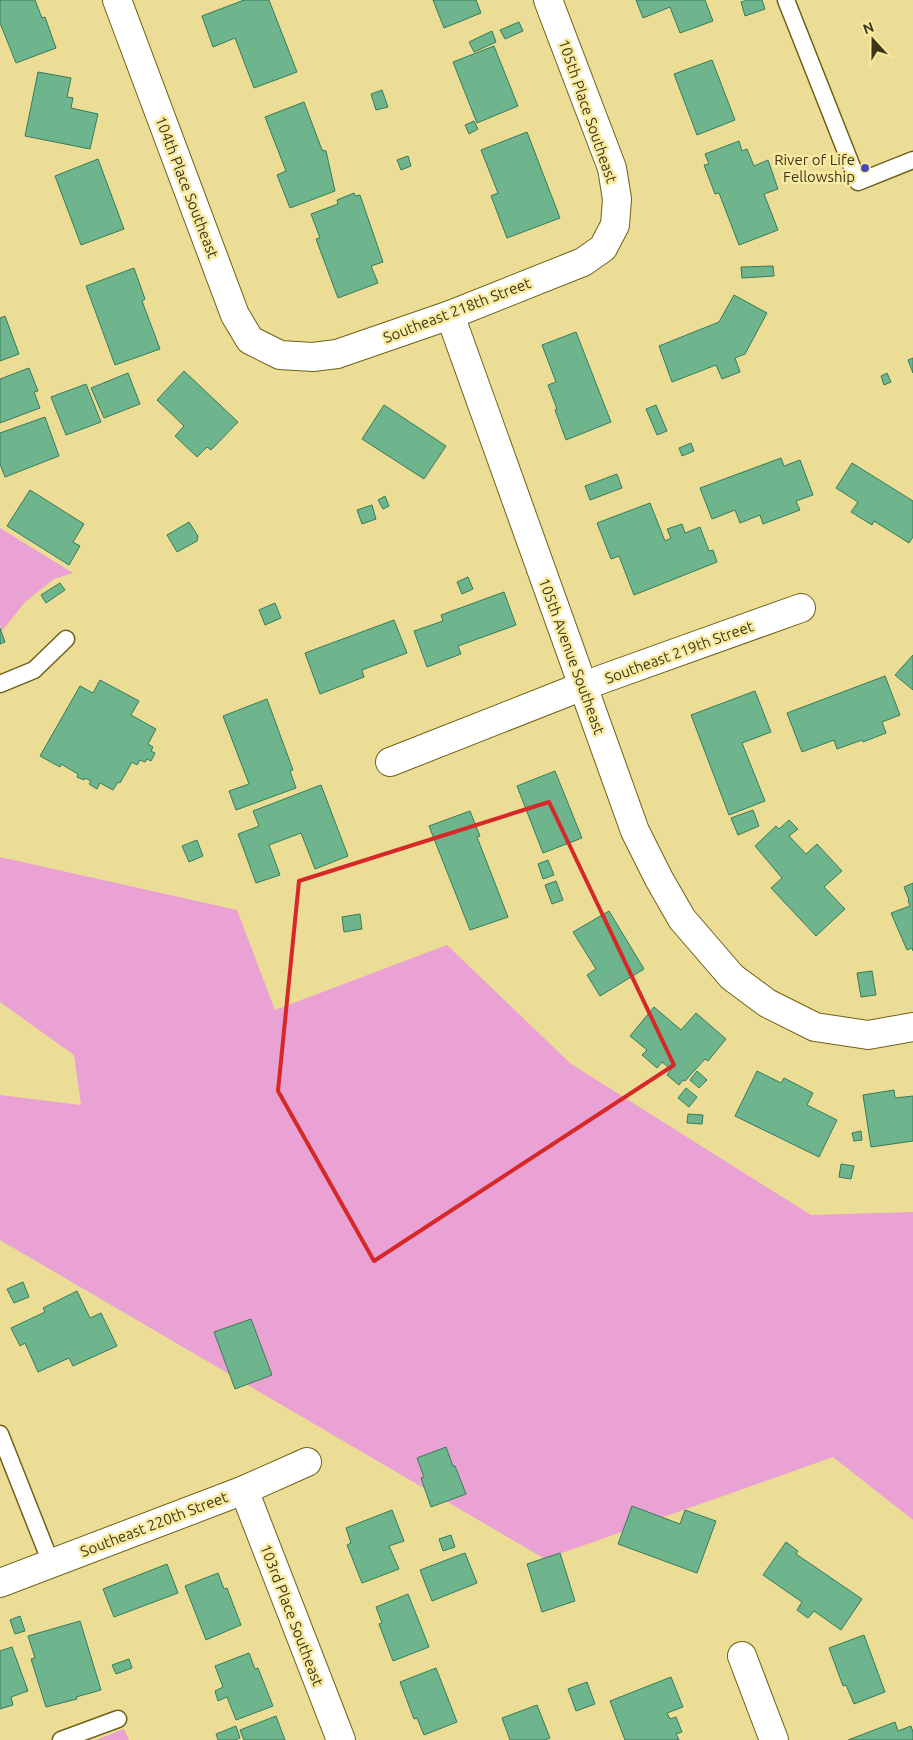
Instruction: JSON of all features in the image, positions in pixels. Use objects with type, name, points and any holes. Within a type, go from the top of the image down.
[{"type":"street","name":"104th Place Southeast","points":[[117,0],[235,315],[250,340],[280,355]]},
{"type":"street","name":"105th Place Southeast","points":[[548,0],[612,168],[617,199],[615,225]]},
{"type":"street","name":"Southeast 218th Street","points":[[280,355],[313,357],[337,354],[450,314],[583,262],[603,248],[615,225]]},
{"type":"street","name":"105th Avenue Southeast","points":[[450,314],[635,831],[658,879],[682,919],[732,977],[767,1003],[815,1027],[868,1035],[913,1027]]},
{"type":"street","name":"Southeast 219th Street","points":[[390,762],[583,686],[801,608]]},
{"type":"street","name":"Southeast 220th Street","points":[[0,1583],[244,1490],[307,1462]]},
{"type":"street","name":"103rd Place Southeast","points":[[244,1490],[341,1740]]},
{"type":"street","points":[[742,1656],[774,1740]]},
{"type":"lane","points":[[786,0],[858,182],[913,160]]},
{"type":"lane","points":[[0,684],[34,670],[66,639]]},
{"type":"lane","points":[[0,1434],[51,1563]]},
{"type":"lane","points":[[61,1740],[118,1719]]},
{"type":"highlighted area","points":[[549,802],[674,1065],[374,1261],[278,1091],[299,881]]},
{"type":"shaded area","points":[[0,528],[73,573],[54,579],[25,602],[2,631],[0,625]]},
{"type":"shaded area","points":[[0,857],[237,910],[275,1010],[447,945],[571,1064],[811,1215],[913,1212],[913,1520],[833,1457],[545,1559],[0,1240],[0,1095],[81,1105],[74,1055],[0,1002]]},
{"type":"shaded area","points":[[124,1729],[129,1740],[96,1740]]},
{"type":"building","points":[[0,0],[35,0],[42,18],[45,17],[56,48],[16,63],[0,23]]},
{"type":"building","points":[[244,0],[269,0],[297,72],[254,88],[235,38],[213,47],[202,16]]},
{"type":"building","points":[[433,0],[476,0],[481,13],[444,28]]},
{"type":"building","points":[[636,0],[705,0],[713,21],[680,33],[670,7],[643,18]]},
{"type":"building","points":[[762,0],[765,9],[745,16],[741,2]]},
{"type":"building","points":[[519,22],[523,31],[505,39],[500,30]]},
{"type":"building","points":[[492,31],[496,42],[474,52],[469,42]]},
{"type":"building","points":[[494,46],[518,106],[477,123],[453,62]]},
{"type":"building","points":[[712,60],[735,120],[697,135],[674,74]]},
{"type":"building","points":[[38,72],[71,78],[67,97],[73,98],[71,108],[98,114],[90,149],[25,136]]},
{"type":"building","points":[[382,90],[388,107],[376,110],[371,94]]},
{"type":"building","points":[[304,102],[322,150],[326,151],[335,191],[290,208],[277,175],[286,171],[265,117]]},
{"type":"building","points":[[474,121],[478,129],[469,134],[465,125]]},
{"type":"building","points":[[527,132],[560,218],[507,238],[491,196],[498,193],[481,150]]},
{"type":"building","points":[[739,141],[742,151],[747,149],[754,166],[768,160],[778,189],[764,194],[778,230],[739,245],[719,193],[715,194],[704,165],[709,164],[705,154]]},
{"type":"building","points":[[408,156],[411,166],[401,170],[397,160]]},
{"type":"building","points":[[98,159],[124,229],[81,245],[55,176]]},
{"type":"building","points":[[354,193],[355,196],[360,195],[383,262],[371,266],[378,283],[338,298],[316,239],[320,238],[311,214],[338,204],[337,200]]},
{"type":"building","points":[[773,266],[774,276],[742,278],[741,267]]},
{"type":"building","points":[[134,268],[145,299],[142,301],[160,349],[115,365],[86,286]]},
{"type":"building","points":[[734,295],[767,313],[745,354],[735,358],[740,372],[722,379],[716,365],[672,382],[659,346],[719,322]]},
{"type":"building","points":[[5,316],[19,354],[0,361],[0,318]]},
{"type":"building","points":[[576,332],[611,422],[566,440],[548,385],[556,382],[542,345]]},
{"type":"building","points":[[913,358],[913,373],[908,360]]},
{"type":"building","points":[[29,368],[38,391],[34,392],[40,408],[0,423],[0,379]]},
{"type":"building","points":[[184,371],[238,422],[211,450],[207,447],[197,457],[175,436],[184,426],[157,400]]},
{"type":"building","points":[[128,373],[140,404],[104,418],[91,388]]},
{"type":"building","points":[[887,373],[891,382],[884,385],[881,376]]},
{"type":"building","points":[[86,384],[101,422],[66,435],[51,397]]},
{"type":"building","points":[[384,405],[446,446],[424,479],[362,439]]},
{"type":"building","points":[[656,405],[667,431],[657,435],[646,409]]},
{"type":"building","points":[[45,417],[59,456],[5,477],[0,464],[0,433]]},
{"type":"building","points":[[691,443],[694,451],[682,456],[679,448]]},
{"type":"building","points":[[781,458],[784,466],[800,460],[813,495],[796,501],[800,510],[763,524],[760,515],[740,523],[735,510],[712,519],[700,488]]},
{"type":"building","points":[[852,463],[913,501],[913,537],[909,543],[874,521],[872,525],[851,512],[858,502],[836,488]]},
{"type":"building","points":[[617,474],[622,488],[590,500],[585,486]]},
{"type":"building","points":[[30,490],[84,524],[73,542],[80,546],[69,565],[7,526]]},
{"type":"building","points":[[385,496],[389,506],[383,509],[378,500]]},
{"type":"building","points":[[650,503],[665,541],[671,538],[667,529],[682,524],[685,533],[700,527],[709,551],[713,550],[717,562],[634,595],[619,556],[611,559],[597,523]]},
{"type":"building","points":[[372,505],[376,519],[362,524],[357,510]]},
{"type":"building","points":[[189,522],[198,536],[197,541],[177,552],[167,535]]},
{"type":"building","points":[[468,577],[473,589],[462,594],[457,582]]},
{"type":"building","points":[[60,583],[65,590],[46,603],[41,595]]},
{"type":"building","points":[[504,592],[516,625],[458,646],[461,654],[427,667],[414,631],[443,621],[441,615]]},
{"type":"building","points":[[275,603],[281,618],[265,625],[259,610]]},
{"type":"building","points":[[394,620],[407,653],[362,670],[364,677],[320,694],[305,653]]},
{"type":"building","points":[[0,628],[5,642],[0,644]]},
{"type":"building","points":[[913,655],[913,690],[895,675]]},
{"type":"building","points":[[885,676],[900,715],[882,722],[886,733],[837,749],[834,740],[802,752],[787,713]]},
{"type":"building","points":[[100,680],[139,701],[131,715],[156,729],[148,744],[153,747],[151,751],[155,753],[151,761],[147,759],[145,762],[140,760],[137,765],[132,762],[120,783],[118,782],[113,790],[100,783],[97,789],[89,784],[91,781],[77,777],[78,774],[61,764],[60,767],[40,756],[80,686],[93,693]]},
{"type":"building","points":[[755,691],[771,732],[742,743],[765,801],[729,815],[691,715]]},
{"type":"building","points":[[267,699],[293,770],[290,771],[296,788],[236,810],[229,791],[249,784],[223,716]]},
{"type":"building","points":[[555,771],[582,838],[543,853],[517,786]]},
{"type":"building","points":[[321,785],[348,856],[315,869],[301,833],[269,845],[280,875],[256,883],[238,834],[259,826],[253,811]]},
{"type":"building","points":[[753,810],[759,826],[738,835],[731,818]]},
{"type":"building","points":[[470,811],[480,836],[477,837],[508,917],[470,930],[429,826]]},
{"type":"building","points":[[789,820],[798,829],[789,836],[806,854],[817,844],[842,871],[824,887],[845,909],[816,936],[771,888],[782,878],[755,846],[776,826],[779,829]]},
{"type":"building","points":[[197,840],[203,856],[189,862],[182,846]]},
{"type":"building","points":[[548,860],[554,875],[543,879],[538,864]]},
{"type":"building","points":[[556,881],[563,900],[552,904],[545,885]]},
{"type":"building","points":[[913,883],[913,951],[912,948],[907,950],[891,913],[910,906],[904,887]]},
{"type":"building","points":[[609,911],[644,969],[600,996],[587,975],[596,969],[573,932]]},
{"type":"building","points":[[360,914],[362,929],[344,932],[342,917]]},
{"type":"building","points":[[872,971],[876,995],[861,997],[857,973]]},
{"type":"building","points":[[654,1007],[681,1030],[696,1013],[726,1039],[708,1061],[705,1059],[679,1085],[667,1075],[671,1069],[662,1062],[657,1068],[642,1055],[647,1050],[630,1036]]},
{"type":"building","points":[[697,1071],[707,1080],[699,1088],[690,1080]]},
{"type":"building","points":[[757,1071],[781,1083],[784,1078],[813,1093],[807,1105],[837,1120],[819,1157],[735,1116]]},
{"type":"building","points":[[686,1088],[697,1097],[689,1107],[678,1098]]},
{"type":"building","points":[[894,1090],[895,1098],[913,1096],[913,1141],[871,1147],[863,1095]]},
{"type":"building","points":[[688,1114],[703,1115],[702,1124],[687,1123]]},
{"type":"building","points":[[861,1131],[862,1140],[854,1141],[852,1133]]},
{"type":"building","points":[[841,1164],[854,1166],[851,1179],[839,1177]]},
{"type":"building","points":[[23,1282],[29,1297],[14,1303],[7,1289]]},
{"type":"building","points":[[77,1291],[90,1318],[101,1313],[117,1346],[73,1366],[69,1358],[38,1372],[25,1343],[20,1346],[11,1328],[45,1312],[43,1308]]},
{"type":"building","points":[[251,1319],[272,1375],[235,1389],[214,1332]]},
{"type":"building","points":[[446,1447],[466,1494],[431,1507],[421,1478],[424,1477],[417,1458]]},
{"type":"building","points":[[632,1506],[680,1524],[685,1510],[716,1521],[697,1573],[618,1544]]},
{"type":"building","points":[[392,1510],[404,1541],[389,1546],[399,1569],[362,1583],[347,1545],[351,1543],[346,1528]]},
{"type":"building","points":[[451,1535],[455,1547],[443,1551],[439,1539]]},
{"type":"building","points":[[786,1542],[798,1551],[796,1554],[862,1599],[841,1630],[814,1611],[808,1618],[797,1610],[802,1602],[763,1575]]},
{"type":"building","points":[[465,1553],[477,1583],[432,1601],[420,1570]]},
{"type":"building","points":[[560,1553],[575,1601],[542,1612],[527,1564]]},
{"type":"building","points":[[167,1564],[178,1593],[114,1617],[103,1589]]},
{"type":"building","points":[[218,1573],[224,1589],[227,1588],[241,1625],[206,1640],[185,1586]]},
{"type":"building","points":[[408,1594],[429,1647],[393,1661],[379,1624],[382,1623],[376,1607]]},
{"type":"building","points":[[20,1616],[25,1631],[15,1634],[10,1620]]},
{"type":"building","points":[[80,1621],[101,1690],[76,1697],[77,1699],[46,1707],[31,1659],[35,1658],[28,1636]]},
{"type":"building","points":[[864,1635],[885,1692],[854,1704],[846,1685],[843,1686],[829,1648]]},
{"type":"building","points":[[12,1647],[28,1691],[11,1697],[13,1705],[0,1709],[0,1651]]},
{"type":"building","points":[[249,1653],[255,1669],[258,1668],[273,1706],[236,1720],[227,1697],[218,1701],[215,1691],[223,1687],[215,1666]]},
{"type":"building","points":[[129,1659],[132,1668],[116,1674],[112,1665]]},
{"type":"building","points":[[436,1668],[457,1722],[424,1735],[417,1718],[414,1719],[400,1682]]},
{"type":"building","points":[[671,1677],[683,1707],[667,1713],[670,1719],[676,1717],[682,1732],[676,1734],[679,1740],[625,1740],[610,1701]]},
{"type":"building","points":[[587,1682],[595,1704],[576,1711],[568,1689]]},
{"type":"building","points":[[537,1705],[550,1738],[545,1740],[510,1740],[502,1718]]},
{"type":"building","points":[[276,1716],[285,1740],[244,1740],[240,1730]]},
{"type":"building","points":[[895,1722],[898,1731],[911,1726],[913,1740],[848,1740]]},
{"type":"building","points":[[236,1726],[240,1738],[235,1740],[218,1740],[216,1734]]},
{"type":"place","name":"River of Life Fellowship","points":[[865,168]]}]
